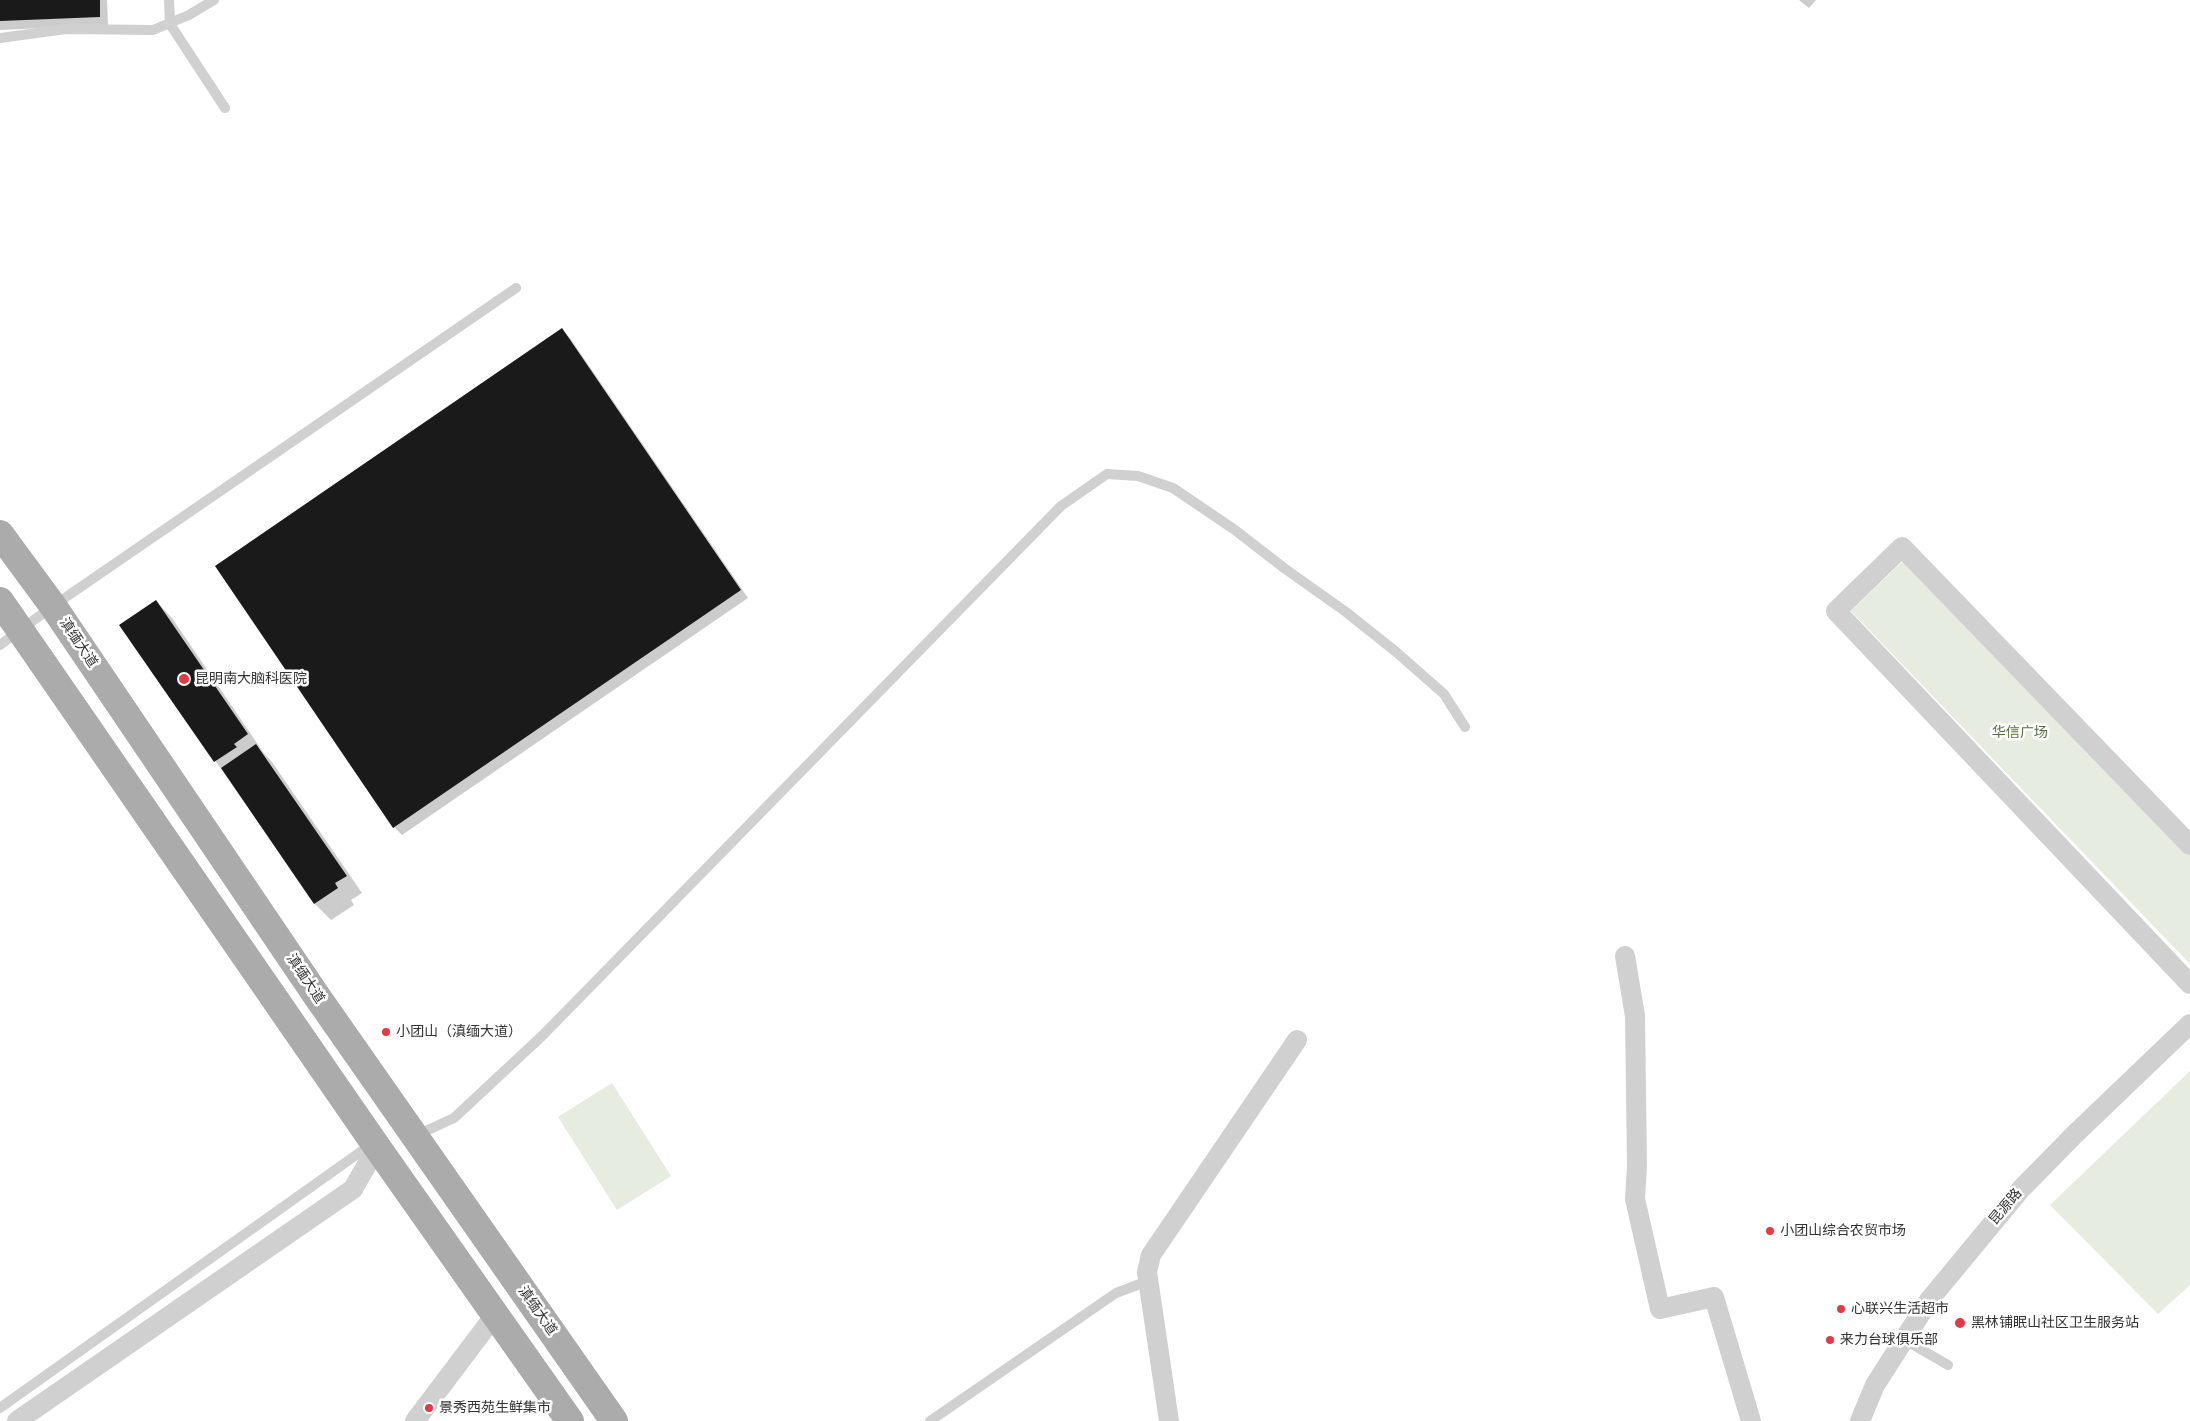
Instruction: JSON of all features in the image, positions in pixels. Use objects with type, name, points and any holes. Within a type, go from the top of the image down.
[{"type":"main road","name":"滇缅大道","points":[[0,534],[52,606],[414,1137],[614,1421]]},
{"type":"main road","points":[[0,602],[10,638],[375,1145],[570,1421]]},
{"type":"street","points":[[2190,846],[1902,547],[1836,611],[2190,984]]},
{"type":"street","points":[[1625,956],[1635,1016],[1638,1166],[1635,1199],[1660,1309],[1714,1297],[1751,1421]]},
{"type":"street","name":"昆源路","points":[[1860,1421],[1875,1385],[1930,1299],[2021,1189],[2074,1135],[2190,1024]]},
{"type":"street","points":[[1169,1421],[1147,1272],[1151,1255],[1278,1072],[1297,1040]]},
{"type":"street","points":[[17,1421],[353,1189],[375,1145]]},
{"type":"street","points":[[414,1421],[495,1315]]},
{"type":"lane","points":[[169,0],[170,24],[225,108]]},
{"type":"lane","points":[[0,38],[66,29],[153,30],[189,15],[214,0]]},
{"type":"lane","points":[[10,638],[52,606],[516,288]]},
{"type":"lane","points":[[414,1137],[454,1118],[542,1036],[1060,506],[1107,474],[1138,476],[1173,488],[1235,530],[1346,612],[1395,651],[1444,694],[1465,726]]},
{"type":"lane","points":[[0,1408],[375,1145]]},
{"type":"lane","points":[[930,1421],[1116,1293],[1148,1281]]},
{"type":"lane","points":[[1903,1339],[1948,1365]]},
{"type":"green space","name":"华信广场","points":[[1905,559],[2190,855],[2190,964],[1851,611]]},
{"type":"green space","points":[[2190,1071],[2190,1285],[2158,1314],[2050,1205]]},
{"type":"green space","points":[[612,1083],[671,1176],[617,1210],[558,1117]]},
{"type":"building","points":[[0,0],[100,0],[100,17],[0,21]]},
{"type":"building","points":[[562,328],[741,590],[393,828],[215,566]]},
{"type":"building","name":"昆明南大脑科医院","points":[[156,600],[248,734],[234,744],[237,747],[214,762],[119,625]]},
{"type":"building","points":[[256,744],[347,876],[335,883],[338,888],[314,904],[221,768]]},
{"type":"place","name":"昆明南大脑科医院","points":[[184,679]]},
{"type":"place","name":"小团山（滇缅大道）","points":[[386,1032]]},
{"type":"place","name":"小团山综合农贸市场","points":[[1770,1231]]},
{"type":"place","name":"心联兴生活超市","points":[[1841,1309]]},
{"type":"place","name":"黑林铺眠山社区卫生服务站","points":[[1960,1323]]},
{"type":"place","name":"来力台球俱乐部","points":[[1830,1340]]},
{"type":"place","name":"景秀西苑生鲜集市","points":[[429,1408]]}]
